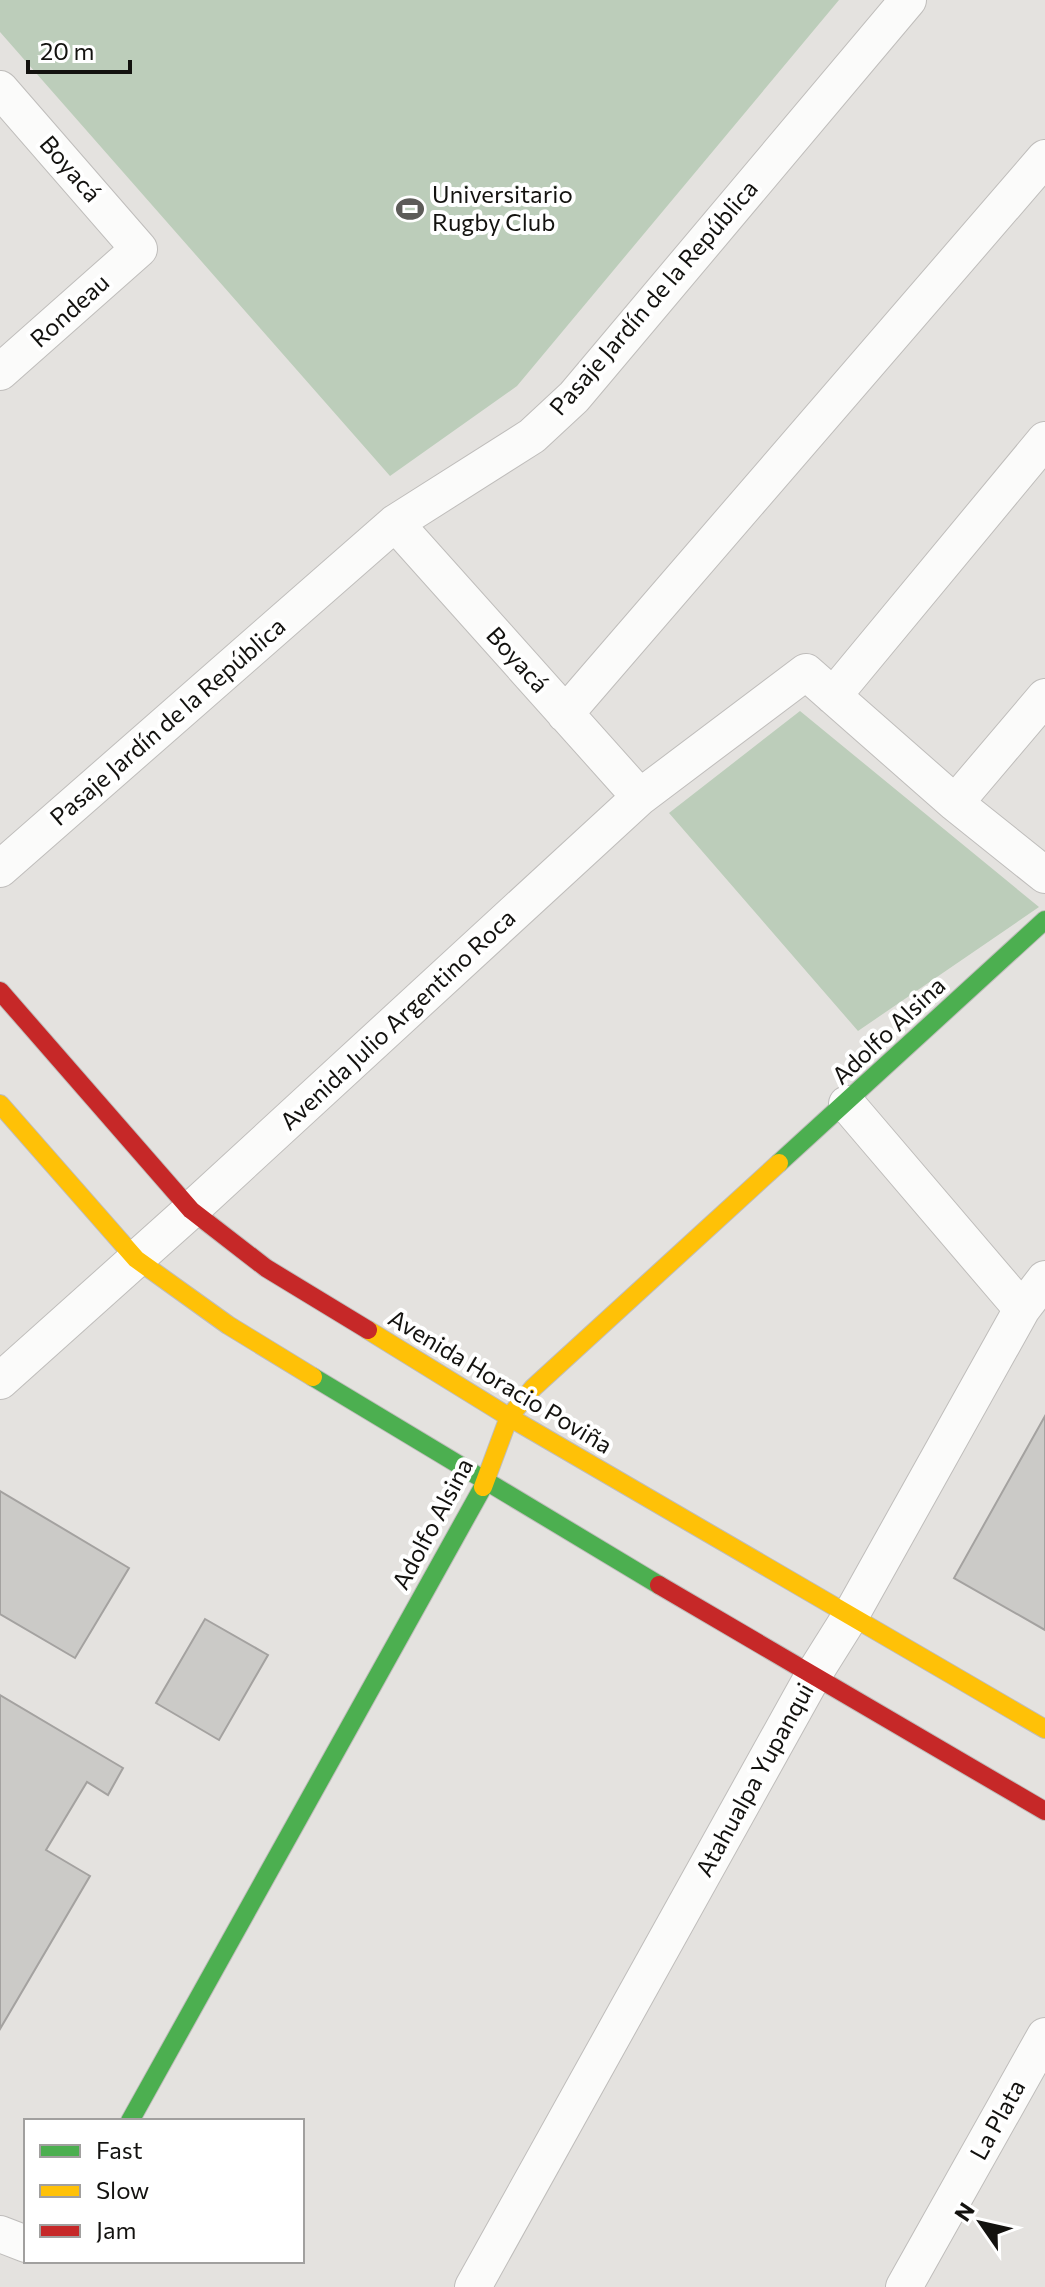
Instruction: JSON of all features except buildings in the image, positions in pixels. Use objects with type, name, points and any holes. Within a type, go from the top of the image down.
[{"type":"main road","name":"Adolfo Alsina","points":[[131,2119],[486,1482],[509,1417],[533,1388],[1045,920]]},
{"type":"main road","name":"Avenida Horacio Poviña","points":[[0,991],[191,1210],[266,1268],[509,1417],[1045,1729]]},
{"type":"main road","points":[[0,1104],[136,1259],[228,1325],[486,1482],[1045,1811]]},
{"type":"street","name":"Pasaje Jardín de la República","points":[[0,869],[395,523],[532,436],[574,397],[908,0]]},
{"type":"street","name":"Boyacá","points":[[0,89],[139,249]]},
{"type":"street","points":[[565,714],[1045,158]]},
{"type":"street","name":"Rondeau","points":[[0,372],[139,249]]},
{"type":"street","points":[[1045,440],[833,696],[955,803],[1045,875]]},
{"type":"street","name":"Boyacá","points":[[395,523],[640,797]]},
{"type":"street","name":"Avenida Julio Argentino Roca","points":[[0,1381],[191,1210],[640,797],[806,672],[833,696]]},
{"type":"street","points":[[955,803],[1045,697]]},
{"type":"street","points":[[847,1104],[1022,1309]]},
{"type":"street","name":"Atahualpa Yupanqui","points":[[473,2287],[814,1674],[851,1615],[1022,1309],[1045,1279]]},
{"type":"street","name":"La Plata","points":[[904,2287],[1045,2036]]},
{"type":"street","points":[[0,2234],[24,2243]]},
{"type":"green space","name":"Universitario Rugby Club","points":[[0,0],[839,0],[517,386],[390,476],[0,32]]},
{"type":"green space","points":[[800,711],[1039,907],[858,1031],[669,813]]},
{"type":"traffic: fast","points":[[779,1163],[1045,920]]},
{"type":"traffic: fast","points":[[313,1377],[659,1585]]},
{"type":"traffic: fast","points":[[131,2119],[483,1487]]},
{"type":"traffic: slow","points":[[0,1104],[136,1259],[228,1325],[313,1377]]},
{"type":"traffic: slow","points":[[483,1487],[509,1417],[533,1388],[779,1163]]},
{"type":"traffic: slow","points":[[368,1330],[509,1417],[1045,1729]]},
{"type":"traffic: jam","points":[[0,991],[191,1210],[266,1268],[368,1330]]},
{"type":"traffic: jam","points":[[659,1585],[1045,1811]]},
{"type":"place","name":"Universitario Rugby Club","points":[[410,209]]}]
